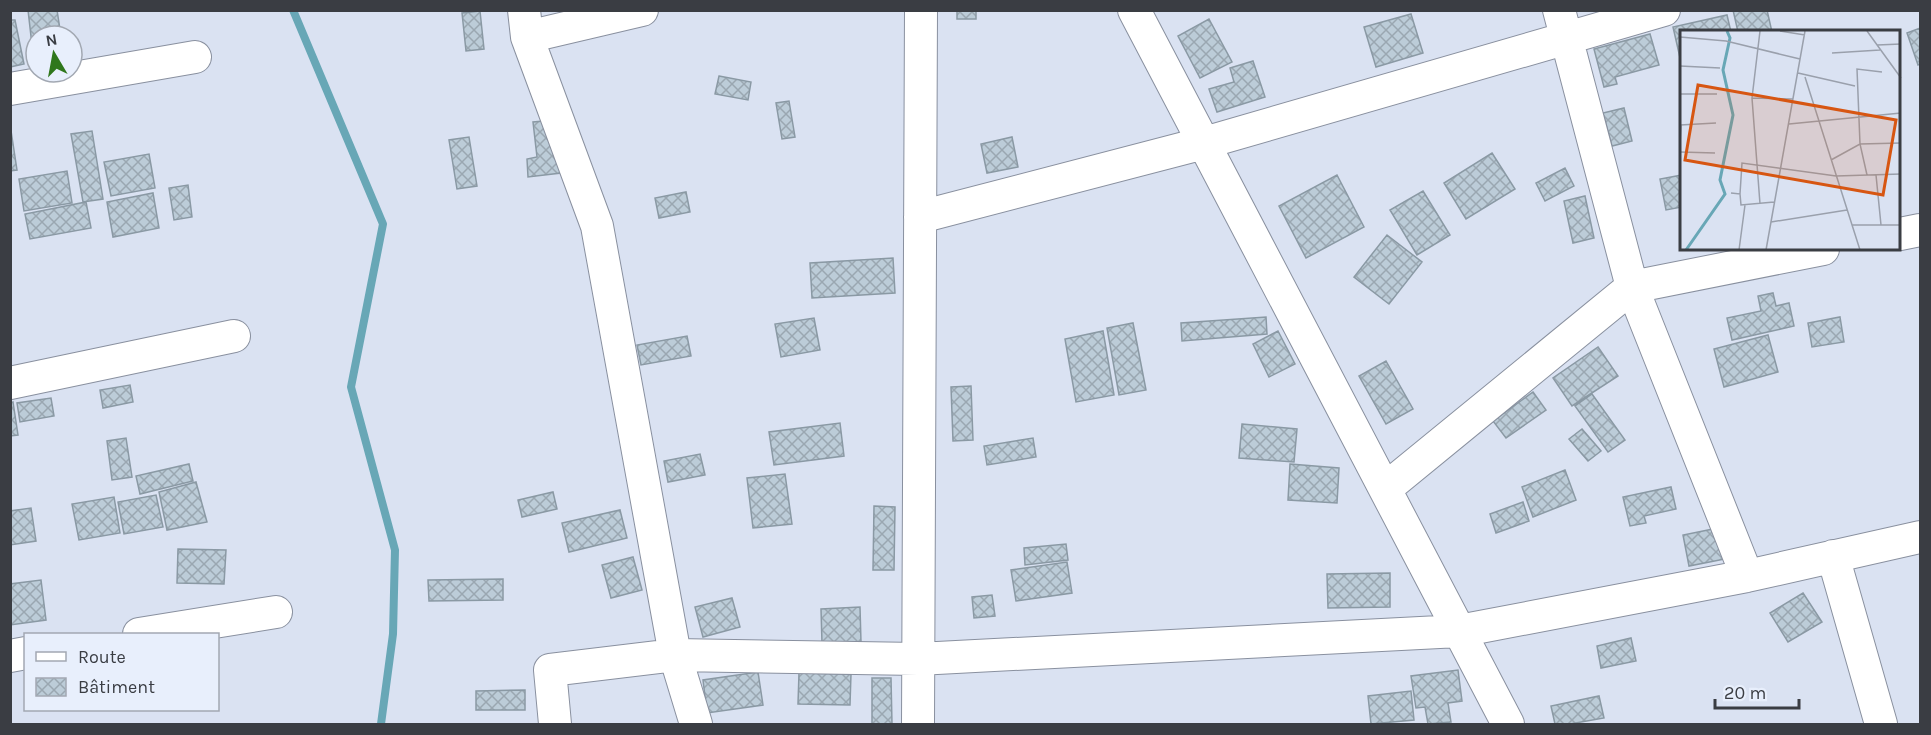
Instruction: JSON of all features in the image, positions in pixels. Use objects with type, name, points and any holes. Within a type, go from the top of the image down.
[{"type":"street","points":[[642,10],[526,24],[597,226],[675,655],[696,724]]},
{"type":"street","points":[[918,724],[921,10]]},
{"type":"street","points":[[1134,10],[1508,724]]},
{"type":"street","points":[[920,216],[1204,143],[1562,24],[1664,10]]},
{"type":"street","points":[[1562,24],[1632,287],[1747,576]]},
{"type":"street","points":[[10,89],[195,57]]},
{"type":"street","points":[[1901,234],[1920,230]]},
{"type":"street","points":[[1385,489],[1632,287],[1818,250]]},
{"type":"street","points":[[10,383],[234,336]]},
{"type":"street","points":[[555,724],[550,670],[675,655],[918,658],[1459,631],[1747,576],[1920,537]]},
{"type":"street","points":[[1833,556],[1881,724]]},
{"type":"street","points":[[145,633],[276,612]]},
{"type":"building","points":[[28,10],[57,10],[59,24],[30,24]]},
{"type":"building","points":[[957,10],[976,10],[976,19],[957,19]]},
{"type":"building","points":[[1733,10],[1767,10],[1772,30],[1738,30]]},
{"type":"building","points":[[480,11],[484,49],[466,51],[462,13]]},
{"type":"building","points":[[1411,14],[1423,53],[1376,67],[1364,27]]},
{"type":"building","points":[[1727,15],[1731,30],[1680,30],[1680,58],[1673,27]]},
{"type":"building","points":[[1209,19],[1232,62],[1200,78],[1178,36]]},
{"type":"building","points":[[10,20],[15,20],[24,64],[10,67]]},
{"type":"building","points":[[1920,28],[1920,64],[1918,65],[1907,33]]},
{"type":"building","points":[[1650,34],[1659,65],[1615,77],[1617,84],[1604,87],[1594,49]]},
{"type":"building","points":[[1253,61],[1265,97],[1217,112],[1209,89],[1234,82],[1230,68]]},
{"type":"building","points":[[719,76],[751,82],[748,100],[715,94]]},
{"type":"building","points":[[789,101],[795,137],[782,139],[776,103]]},
{"type":"building","points":[[1624,108],[1632,141],[1612,146],[1603,113]]},
{"type":"building","points":[[555,120],[561,173],[528,177],[527,159],[537,157],[533,122]]},
{"type":"building","points":[[10,124],[17,170],[10,171]]},
{"type":"building","points":[[92,131],[103,199],[83,202],[71,134]]},
{"type":"building","points":[[469,137],[477,186],[457,189],[449,140]]},
{"type":"building","points":[[1012,137],[1018,167],[987,173],[981,144]]},
{"type":"building","points":[[1492,153],[1515,189],[1466,219],[1444,183]]},
{"type":"building","points":[[149,154],[155,188],[111,196],[104,162]]},
{"type":"building","points":[[1565,168],[1574,186],[1545,201],[1536,183]]},
{"type":"building","points":[[67,171],[72,203],[24,211],[19,179]]},
{"type":"building","points":[[1337,175],[1364,227],[1306,258],[1279,206]]},
{"type":"building","points":[[1680,175],[1680,207],[1666,210],[1660,179]]},
{"type":"building","points":[[188,185],[192,217],[174,220],[169,188]]},
{"type":"building","points":[[1423,191],[1450,235],[1417,255],[1390,210]]},
{"type":"building","points":[[686,192],[690,212],[659,218],[655,198]]},
{"type":"building","points":[[153,193],[159,228],[113,237],[107,202]]},
{"type":"building","points":[[1585,196],[1594,238],[1573,243],[1564,201]]},
{"type":"building","points":[[86,202],[91,228],[30,239],[25,214]]},
{"type":"building","points":[[1387,235],[1422,262],[1389,304],[1354,277]]},
{"type":"building","points":[[893,258],[895,293],[812,298],[810,263]]},
{"type":"building","points":[[1773,293],[1776,306],[1789,303],[1794,326],[1732,340],[1727,318],[1761,311],[1758,296]]},
{"type":"building","points":[[1266,317],[1267,334],[1182,341],[1181,323]]},
{"type":"building","points":[[1840,317],[1844,342],[1812,347],[1808,323]]},
{"type":"building","points":[[814,318],[820,350],[781,357],[775,324]]},
{"type":"building","points":[[1133,323],[1146,390],[1119,395],[1107,328]]},
{"type":"building","points":[[1103,331],[1114,395],[1076,402],[1065,339]]},
{"type":"building","points":[[1278,331],[1295,364],[1269,377],[1253,344]]},
{"type":"building","points":[[1768,335],[1778,372],[1724,387],[1714,349]]},
{"type":"building","points":[[687,336],[691,356],[641,365],[637,345]]},
{"type":"building","points":[[1598,347],[1618,376],[1572,406],[1553,378]]},
{"type":"building","points":[[1386,361],[1413,409],[1386,424],[1359,376]]},
{"type":"building","points":[[130,385],[133,402],[103,408],[100,390]]},
{"type":"building","points":[[971,386],[973,440],[953,441],[951,387]]},
{"type":"building","points":[[1533,392],[1546,410],[1506,438],[1493,421]]},
{"type":"building","points":[[1592,394],[1625,440],[1608,452],[1575,406]]},
{"type":"building","points":[[51,398],[54,416],[20,422],[17,403]]},
{"type":"building","points":[[13,402],[18,435],[10,436],[10,403]]},
{"type":"building","points":[[840,423],[844,456],[774,465],[769,432]]},
{"type":"building","points":[[1242,424],[1297,429],[1294,462],[1239,458]]},
{"type":"building","points":[[1582,429],[1601,451],[1588,461],[1569,439]]},
{"type":"building","points":[[126,438],[132,477],[112,480],[107,441]]},
{"type":"building","points":[[1033,438],[1036,457],[987,465],[984,446]]},
{"type":"building","points":[[700,454],[705,475],[668,482],[664,461]]},
{"type":"building","points":[[189,464],[193,481],[140,494],[136,476]]},
{"type":"building","points":[[1290,464],[1339,468],[1337,503],[1288,500]]},
{"type":"building","points":[[1565,470],[1576,500],[1533,517],[1522,487]]},
{"type":"building","points":[[785,474],[792,524],[753,528],[747,478]]},
{"type":"building","points":[[196,482],[207,522],[167,530],[159,492]]},
{"type":"building","points":[[1671,487],[1676,509],[1644,516],[1646,523],[1630,526],[1623,497]]},
{"type":"building","points":[[553,492],[557,509],[522,517],[518,500]]},
{"type":"building","points":[[156,495],[163,527],[124,534],[118,502]]},
{"type":"building","points":[[114,497],[120,533],[79,540],[72,504]]},
{"type":"building","points":[[1523,502],[1529,521],[1496,533],[1490,514]]},
{"type":"building","points":[[874,506],[895,507],[894,570],[873,570]]},
{"type":"building","points":[[31,508],[36,541],[10,545],[10,511]]},
{"type":"building","points":[[620,510],[627,538],[569,552],[562,523]]},
{"type":"building","points":[[1723,527],[1730,558],[1689,566],[1683,535]]},
{"type":"building","points":[[1066,544],[1068,560],[1025,565],[1024,548]]},
{"type":"building","points":[[178,549],[226,550],[224,584],[177,583]]},
{"type":"building","points":[[633,557],[642,590],[611,598],[602,565]]},
{"type":"building","points":[[1067,562],[1072,593],[1016,601],[1011,570]]},
{"type":"building","points":[[1390,573],[1390,607],[1328,608],[1327,574]]},
{"type":"building","points":[[503,579],[503,600],[429,601],[428,580]]},
{"type":"building","points":[[41,580],[46,620],[10,625],[10,584]]},
{"type":"building","points":[[1803,593],[1822,622],[1788,642],[1770,613]]},
{"type":"building","points":[[992,595],[995,616],[974,618],[972,597]]},
{"type":"building","points":[[732,598],[740,627],[703,637],[695,607]]},
{"type":"building","points":[[860,607],[861,642],[822,643],[821,609]]},
{"type":"building","points":[[1631,638],[1636,661],[1601,668],[1597,646]]},
{"type":"building","points":[[1458,670],[1462,701],[1448,703],[1451,722],[1428,724],[1425,707],[1416,708],[1411,676]]},
{"type":"building","points":[[758,672],[763,705],[707,713],[703,680]]},
{"type":"building","points":[[799,673],[851,674],[850,705],[798,704]]},
{"type":"building","points":[[872,678],[891,678],[892,724],[872,724]]},
{"type":"building","points":[[525,690],[525,710],[476,710],[476,691]]},
{"type":"building","points":[[1411,691],[1414,720],[1371,724],[1368,696]]},
{"type":"building","points":[[1599,696],[1604,718],[1570,724],[1555,724],[1551,706]]},
{"type":"waterway","points":[[293,10],[383,224],[351,387],[395,550],[393,634],[381,724]]}]
